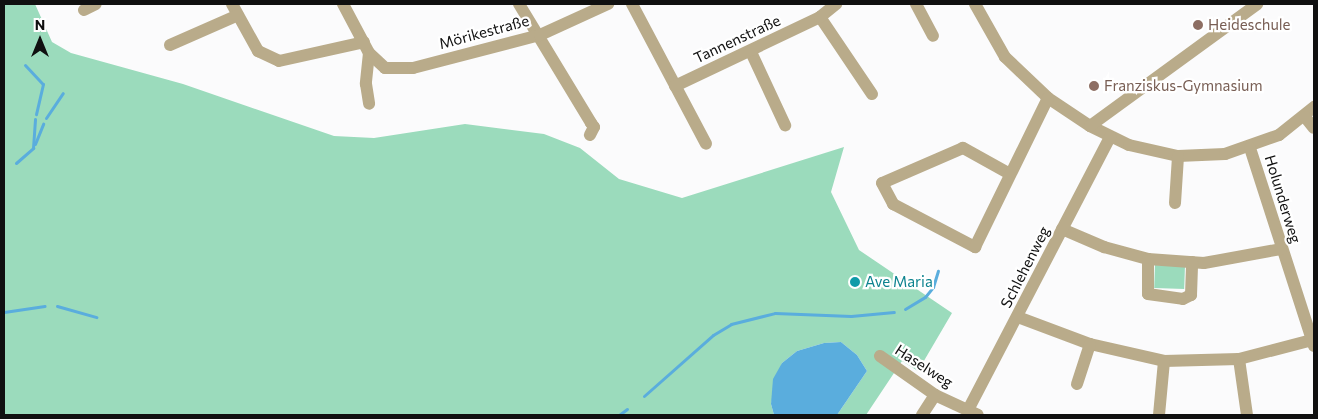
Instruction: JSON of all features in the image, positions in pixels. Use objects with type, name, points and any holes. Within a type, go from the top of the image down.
[{"type":"street","points":[[84,10],[96,4]]},
{"type":"street","points":[[344,4],[367,47],[366,84],[369,104]]},
{"type":"street","points":[[519,4],[540,35],[594,127],[590,135]]},
{"type":"street","name":"Mörikestraße","points":[[367,47],[385,68],[413,68],[540,35],[608,4]]},
{"type":"street","points":[[632,4],[706,144]]},
{"type":"street","name":"Tannenstraße","points":[[675,86],[751,52],[820,17],[836,4]]},
{"type":"street","points":[[916,4],[933,36]]},
{"type":"street","points":[[975,4],[1005,57],[1048,98],[1090,126],[1130,145],[1178,156],[1213,156],[1250,148],[1279,135],[1305,117],[1314,108]]},
{"type":"street","points":[[1090,126],[1257,4]]},
{"type":"street","points":[[170,45],[235,9],[258,51],[279,61],[367,47]]},
{"type":"street","points":[[820,17],[872,94]]},
{"type":"street","points":[[751,52],[785,124]]},
{"type":"street","points":[[1010,174],[963,148],[882,183],[893,204],[975,246],[1048,98]]},
{"type":"street","points":[[1305,117],[1314,128]]},
{"type":"street","name":"Schlehenweg","points":[[973,413],[1018,317],[1110,137]]},
{"type":"street","name":"Holunderweg","points":[[1250,148],[1281,249],[1313,343]]},
{"type":"street","points":[[1174,202],[1178,156]]},
{"type":"street","points":[[1062,229],[1104,247],[1148,259],[1192,262],[1229,261],[1281,249]]},
{"type":"street","points":[[1148,259],[1148,294],[1183,299],[1191,295],[1192,262]]},
{"type":"street","points":[[1018,317],[1090,344],[1164,361],[1239,359],[1313,343]]},
{"type":"street","points":[[1077,384],[1090,344]]},
{"type":"street","name":"Haselweg","points":[[880,356],[935,395],[973,413]]},
{"type":"street","points":[[1239,359],[1247,415]]},
{"type":"street","points":[[1159,415],[1164,361]]},
{"type":"street","points":[[922,415],[935,395]]},
{"type":"green space","points":[[4,4],[35,4],[52,42],[71,53],[183,84],[334,136],[374,138],[465,124],[544,134],[580,148],[619,179],[682,198],[844,147],[831,192],[859,250],[952,313],[918,371],[902,361],[866,415],[837,415],[867,371],[857,355],[841,342],[824,343],[797,351],[782,363],[771,404],[774,415],[4,415]]},
{"type":"green space","points":[[1155,265],[1185,266],[1184,289],[1154,288]]},
{"type":"water","points":[[841,342],[857,355],[867,371],[837,415],[774,415],[771,404],[773,379],[782,363],[797,351],[824,343]]},
{"type":"waterway","points":[[25,65],[43,84],[36,114]]},
{"type":"waterway","points":[[46,118],[63,93]]},
{"type":"waterway","points":[[16,163],[33,148],[35,119]]},
{"type":"waterway","points":[[35,144],[43,124]]},
{"type":"waterway","points":[[905,309],[925,297],[933,287],[938,271]]},
{"type":"waterway","points":[[4,312],[45,306]]},
{"type":"waterway","points":[[57,306],[96,317]]},
{"type":"waterway","points":[[644,396],[713,335],[731,324],[775,313],[851,316],[894,312]]},
{"type":"waterway","points":[[619,415],[627,409]]},
{"type":"place","name":"Heideschule","points":[[1198,25]]},
{"type":"place","name":"Franziskus-Gymnasium","points":[[1094,86]]},
{"type":"place","name":"Ave Maria","points":[[855,282]]}]
